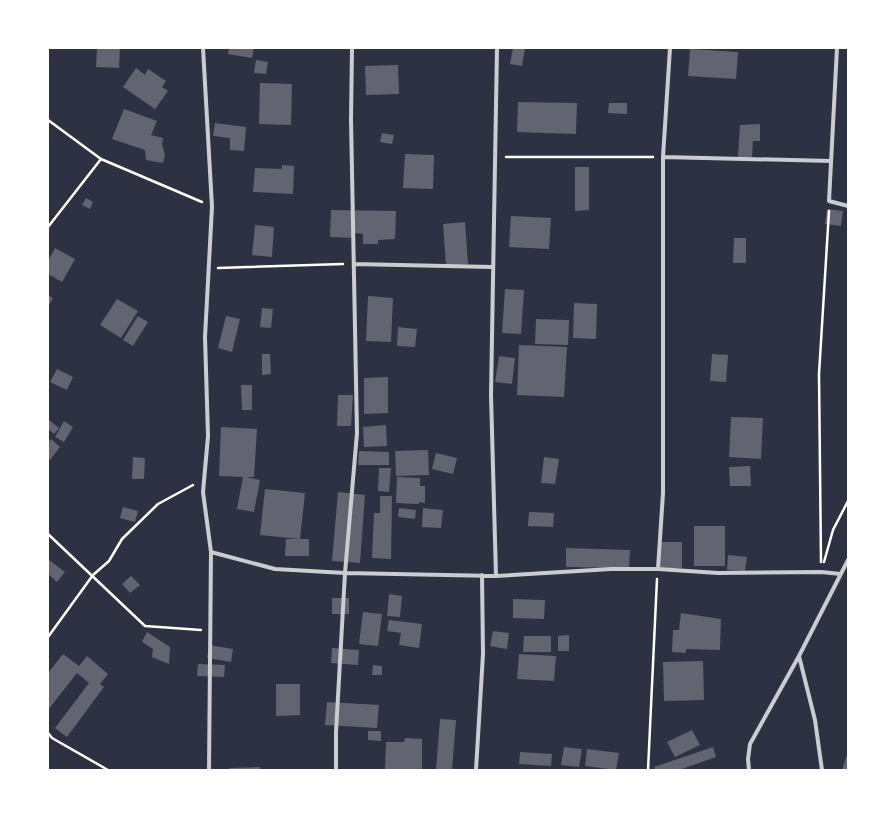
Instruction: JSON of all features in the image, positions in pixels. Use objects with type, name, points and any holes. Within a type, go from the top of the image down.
[{"type":"street","points":[[203,48],[212,207],[205,337],[208,436],[203,479],[203,492],[211,552],[209,770]]},
{"type":"street","points":[[336,770],[336,732],[357,433],[351,119],[352,48]]},
{"type":"street","points":[[496,576],[491,395],[492,268],[498,48]]},
{"type":"street","points":[[658,569],[663,493],[663,156],[670,48]]},
{"type":"street","points":[[837,48],[830,201],[848,206]]},
{"type":"street","points":[[663,156],[831,162]]},
{"type":"street","points":[[354,264],[492,268]]},
{"type":"street","points":[[211,552],[275,569],[346,573],[496,576],[611,569],[658,569],[718,573],[821,572],[841,574]]},
{"type":"street","points":[[749,770],[748,759],[750,744],[799,656],[848,560]]},
{"type":"street","points":[[476,770],[483,654],[482,575]]},
{"type":"street","points":[[799,656],[815,720],[822,770]]},
{"type":"path","points":[[48,120],[101,159],[212,207]]},
{"type":"path","points":[[495,157],[663,156]]},
{"type":"path","points":[[48,228],[101,159]]},
{"type":"path","points":[[821,572],[818,374],[830,201]]},
{"type":"path","points":[[208,268],[354,264]]},
{"type":"path","points":[[48,637],[93,575],[108,561],[122,539],[158,504],[203,479]]},
{"type":"path","points":[[821,572],[833,530],[848,501]]},
{"type":"path","points":[[48,534],[93,575],[145,626],[211,631]]},
{"type":"path","points":[[648,770],[658,569]]},
{"type":"path","points":[[48,733],[52,738],[108,770]]},
{"type":"building","points":[[97,48],[120,48],[119,68],[96,67]]},
{"type":"building","points":[[229,48],[254,48],[252,58],[228,54]]},
{"type":"building","points":[[513,48],[525,48],[522,66],[510,64]]},
{"type":"building","points":[[690,49],[738,52],[736,79],[688,76]]},
{"type":"building","points":[[256,60],[268,62],[266,74],[254,73]]},
{"type":"building","points":[[398,65],[399,94],[366,95],[365,66]]},
{"type":"building","points":[[136,68],[145,75],[148,69],[166,81],[162,87],[168,91],[155,109],[123,87]]},
{"type":"building","points":[[260,83],[292,84],[291,125],[259,124]]},
{"type":"building","points":[[518,102],[577,103],[576,134],[517,132]]},
{"type":"building","points":[[609,103],[627,103],[627,114],[608,113]]},
{"type":"building","points":[[124,109],[157,121],[151,135],[163,138],[162,144],[165,155],[163,163],[146,160],[145,150],[112,139]]},
{"type":"building","points":[[215,123],[246,127],[244,151],[230,150],[230,138],[213,136]]},
{"type":"building","points":[[760,124],[760,141],[753,141],[752,157],[738,157],[740,125]]},
{"type":"building","points":[[382,133],[394,135],[392,144],[380,142]]},
{"type":"building","points":[[405,154],[434,155],[433,189],[403,188]]},
{"type":"building","points":[[282,165],[294,166],[293,194],[253,192],[255,168],[282,169]]},
{"type":"building","points":[[575,167],[589,167],[589,210],[575,211]]},
{"type":"building","points":[[86,198],[93,202],[90,209],[82,205]]},
{"type":"building","points":[[827,209],[843,211],[841,226],[825,224]]},
{"type":"building","points":[[331,210],[396,211],[395,239],[378,240],[378,244],[363,244],[363,234],[355,233],[355,238],[330,237]]},
{"type":"building","points":[[511,216],[551,218],[549,249],[509,247]]},
{"type":"building","points":[[465,222],[468,264],[446,266],[443,224]]},
{"type":"building","points":[[255,225],[274,227],[272,257],[252,255]]},
{"type":"building","points":[[734,238],[746,238],[746,263],[733,263]]},
{"type":"building","points":[[55,248],[75,259],[62,282],[48,274],[48,261]]},
{"type":"building","points":[[505,289],[524,290],[521,334],[502,333]]},
{"type":"building","points":[[48,295],[53,298],[48,307]]},
{"type":"building","points":[[368,296],[393,298],[391,342],[366,341]]},
{"type":"building","points":[[117,299],[138,311],[121,338],[100,325]]},
{"type":"building","points":[[574,303],[597,304],[596,339],[573,338]]},
{"type":"building","points":[[262,308],[273,309],[271,328],[260,327]]},
{"type":"building","points":[[138,316],[148,322],[133,346],[123,340]]},
{"type":"building","points":[[226,316],[240,319],[232,352],[218,348]]},
{"type":"building","points":[[536,319],[569,320],[568,345],[535,344]]},
{"type":"building","points":[[398,327],[417,329],[415,347],[397,346]]},
{"type":"building","points":[[519,345],[567,347],[564,397],[517,395]]},
{"type":"building","points":[[262,354],[270,354],[271,374],[262,375]]},
{"type":"building","points":[[712,354],[728,355],[726,382],[710,381]]},
{"type":"building","points":[[499,356],[515,358],[512,384],[495,382]]},
{"type":"building","points":[[57,369],[73,377],[67,390],[50,382]]},
{"type":"building","points":[[388,377],[388,413],[364,414],[364,378]]},
{"type":"building","points":[[241,385],[252,385],[252,410],[242,410]]},
{"type":"building","points":[[338,395],[353,395],[351,426],[337,426]]},
{"type":"building","points":[[731,417],[763,418],[761,459],[729,457]]},
{"type":"building","points":[[48,419],[59,428],[54,434],[48,429]]},
{"type":"building","points":[[64,421],[73,427],[64,442],[55,437]]},
{"type":"building","points":[[386,425],[387,446],[364,447],[363,427]]},
{"type":"building","points":[[221,427],[257,429],[254,477],[246,477],[260,480],[254,512],[237,509],[243,477],[219,476]]},
{"type":"building","points":[[51,439],[60,447],[50,460],[48,458],[48,442]]},
{"type":"building","points":[[428,450],[429,475],[396,476],[395,451]]},
{"type":"building","points":[[359,451],[389,452],[389,465],[358,465]]},
{"type":"building","points":[[436,453],[457,458],[453,474],[432,469]]},
{"type":"building","points":[[133,457],[145,458],[144,479],[132,479]]},
{"type":"building","points":[[544,457],[559,459],[555,484],[541,483]]},
{"type":"building","points":[[750,466],[751,486],[730,486],[729,467]]},
{"type":"building","points":[[379,468],[391,468],[389,492],[378,491]]},
{"type":"building","points":[[397,477],[420,478],[420,486],[425,486],[425,503],[396,503]]},
{"type":"building","points":[[265,489],[305,493],[300,539],[260,535]]},
{"type":"building","points":[[338,492],[365,495],[360,563],[332,561]]},
{"type":"building","points":[[380,496],[392,496],[391,559],[372,558],[374,513],[380,513]]},
{"type":"building","points":[[123,507],[138,511],[135,522],[120,518]]},
{"type":"building","points":[[399,508],[416,510],[415,519],[398,517]]},
{"type":"building","points":[[423,508],[443,510],[441,528],[422,527]]},
{"type":"building","points":[[529,512],[554,513],[553,527],[528,526]]},
{"type":"building","points":[[694,526],[725,526],[725,566],[694,566]]},
{"type":"building","points":[[286,539],[309,539],[309,556],[285,556]]},
{"type":"building","points":[[661,542],[682,542],[682,568],[660,568]]},
{"type":"building","points":[[566,548],[630,550],[629,568],[566,567]]},
{"type":"building","points":[[728,555],[747,557],[745,571],[727,570]]},
{"type":"building","points":[[48,559],[65,572],[57,582],[48,574]]},
{"type":"building","points":[[131,576],[140,585],[130,593],[122,584]]},
{"type":"building","points":[[389,594],[402,596],[400,617],[387,616]]},
{"type":"building","points":[[332,598],[349,598],[349,614],[332,614]]},
{"type":"building","points":[[513,599],[545,600],[544,619],[513,618]]},
{"type":"building","points":[[363,612],[382,614],[378,646],[359,644]]},
{"type":"building","points":[[681,613],[721,619],[720,650],[686,649],[686,653],[672,652],[673,630],[679,630]]},
{"type":"building","points":[[389,620],[422,624],[419,648],[399,645],[401,633],[387,631]]},
{"type":"building","points":[[493,631],[509,633],[507,649],[490,646]]},
{"type":"building","points":[[147,632],[170,647],[169,664],[152,657],[153,649],[142,642]]},
{"type":"building","points":[[569,635],[569,651],[558,651],[558,636]]},
{"type":"building","points":[[524,636],[551,636],[551,652],[523,652]]},
{"type":"building","points":[[209,645],[233,649],[231,662],[207,658]]},
{"type":"building","points":[[332,648],[359,650],[358,665],[331,663]]},
{"type":"building","points":[[63,654],[79,666],[87,656],[108,674],[100,684],[104,687],[67,737],[55,728],[89,683],[77,673],[48,710],[48,673]]},
{"type":"building","points":[[519,654],[556,656],[554,681],[517,679]]},
{"type":"building","points":[[703,661],[704,700],[664,701],[663,662]]},
{"type":"building","points":[[198,664],[225,665],[224,677],[197,676]]},
{"type":"building","points":[[373,665],[382,666],[382,675],[372,675]]},
{"type":"building","points":[[276,684],[300,684],[300,715],[276,716]]},
{"type":"building","points":[[327,702],[379,705],[377,728],[325,725]]},
{"type":"building","points":[[440,719],[456,720],[452,770],[436,770]]},
{"type":"building","points":[[692,730],[700,745],[675,757],[667,742]]},
{"type":"building","points":[[368,731],[381,731],[381,741],[368,740]]},
{"type":"building","points":[[405,738],[422,739],[422,769],[385,769],[386,742],[404,742]]},
{"type":"building","points":[[564,747],[582,749],[579,767],[561,765]]},
{"type":"building","points":[[713,747],[716,757],[679,770],[655,770],[654,767]]},
{"type":"building","points":[[587,749],[619,753],[616,770],[585,766]]},
{"type":"building","points":[[848,751],[848,770],[842,770]]},
{"type":"building","points":[[520,752],[552,754],[551,766],[519,764]]},
{"type":"building","points":[[260,767],[260,770],[229,770],[229,768]]}]
